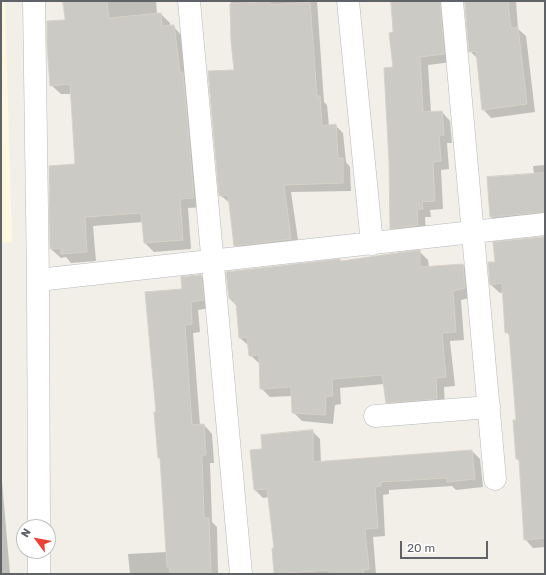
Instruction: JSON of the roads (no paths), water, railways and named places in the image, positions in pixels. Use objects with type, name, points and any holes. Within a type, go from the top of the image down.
[{"type":"street","points":[[34,1],[38,280],[39,519]]},
{"type":"street","points":[[189,1],[211,261],[241,574]]},
{"type":"street","points":[[348,1],[372,244]]},
{"type":"street","points":[[452,1],[495,479]]},
{"type":"street","points":[[38,280],[545,224]]},
{"type":"street","points":[[375,416],[489,406]]},
{"type":"street","points":[[39,559],[39,574]]}]
